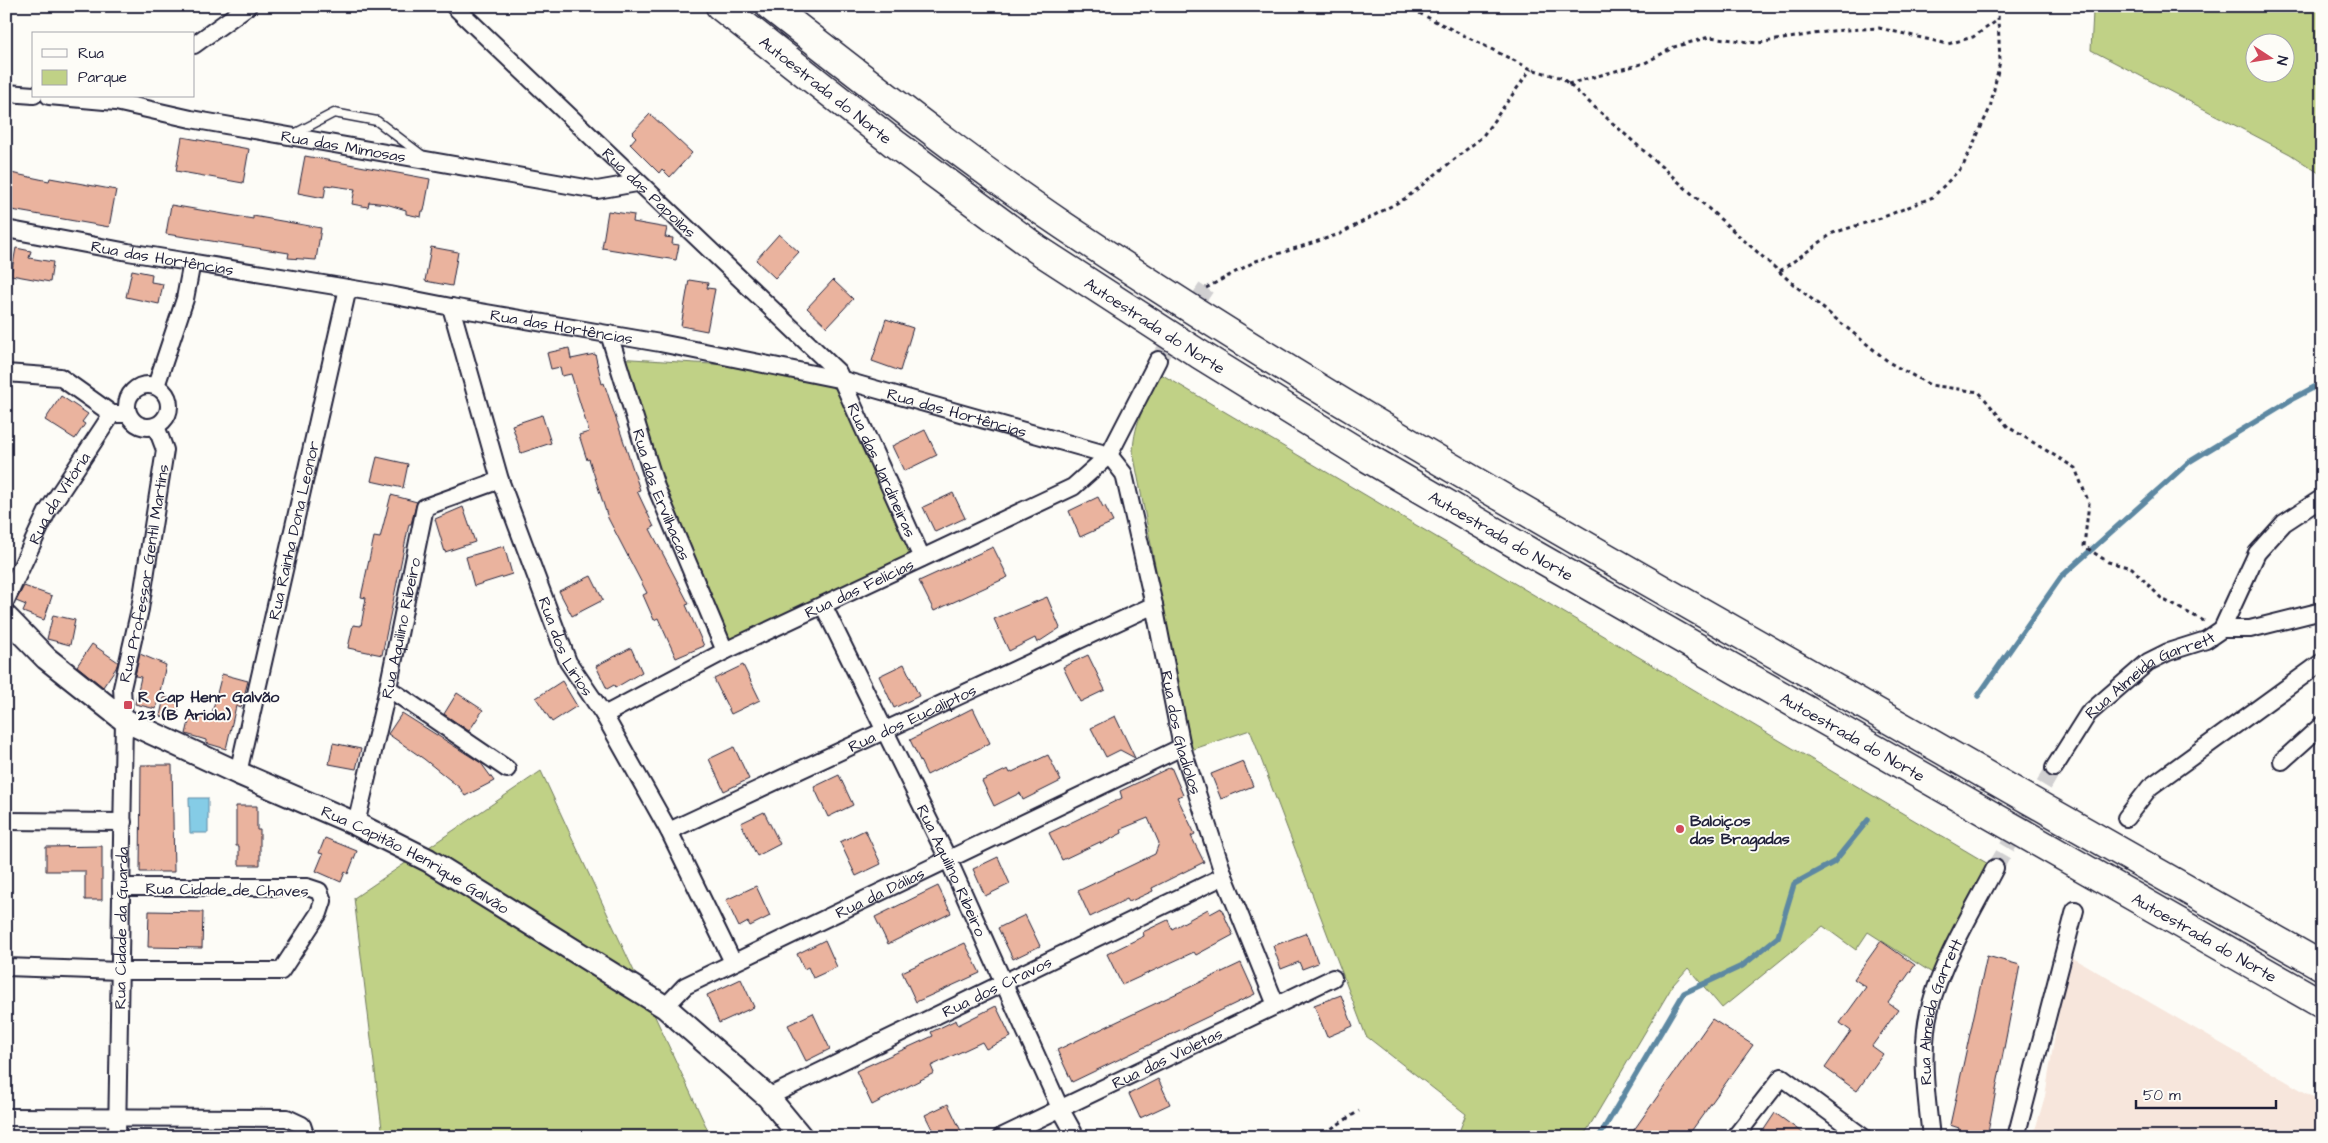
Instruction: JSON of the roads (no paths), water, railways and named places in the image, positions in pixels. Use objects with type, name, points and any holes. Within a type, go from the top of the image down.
[{"type":"highway","name":"Autoestrada do Norte","points":[[720,6],[895,144],[1029,243],[1207,359],[1366,457],[1533,554],[2322,1004]]},
{"type":"highway","name":"Autoestrada do Norte","points":[[770,6],[914,117],[1061,224],[1215,324],[1542,520],[2322,966]]},
{"type":"street","points":[[195,44],[248,6]]},
{"type":"street","name":"Rua das Papoilas","points":[[454,6],[542,88],[637,183],[838,372],[843,380]]},
{"type":"street","points":[[6,92],[32,95]]},
{"type":"street","name":"Rua das Mimosas","points":[[96,98],[119,99],[191,119],[597,190],[637,183]]},
{"type":"street","name":"Rua das Hortências","points":[[6,229],[609,334],[843,380],[1109,455]]},
{"type":"street","points":[[156,386],[185,299],[192,262]]},
{"type":"street","name":"Rua Rainha Dona Leonor","points":[[238,773],[348,288]]},
{"type":"street","name":"Rua dos Lírios","points":[[451,308],[500,480],[568,662],[604,715],[669,831],[733,962]]},
{"type":"street","name":"Rua das Ervilhacas","points":[[609,334],[656,487],[725,651]]},
{"type":"street","points":[[1109,455],[1158,360]]},
{"type":"street","points":[[6,373],[60,377],[112,414],[128,414]]},
{"type":"street","name":"Rua das Jardineiras","points":[[843,380],[922,558]]},
{"type":"street","points":[[149,384],[156,386],[162,390],[169,402],[167,416],[156,426],[143,427],[137,424],[128,414],[127,400],[136,388],[149,384]]},
{"type":"street","name":"Rua da Vitória","points":[[6,600],[47,512],[112,414]]},
{"type":"street","name":"Rua Professor Gentil Martins","points":[[124,720],[122,688],[140,609],[165,450],[156,426]]},
{"type":"street","name":"Rua das Felícias","points":[[604,715],[725,651],[1073,487],[1109,455]]},
{"type":"street","name":"Rua dos Gladíolos","points":[[1109,455],[1124,474],[1154,605],[1182,747],[1224,876],[1276,1005]]},
{"type":"street","name":"Rua Aquilino Ribeiro","points":[[356,824],[388,688],[425,507],[500,480]]},
{"type":"street","name":"Rua Almeida Garrett","points":[[2054,768],[2088,714],[2148,662],[2168,652],[2206,640],[2222,629],[2257,552],[2284,523],[2322,498]]},
{"type":"street","name":"Rua Aquilino Ribeiro","points":[[823,605],[948,859],[1005,982],[1060,1108],[1076,1137]]},
{"type":"street","name":"Rua dos Eucaliptos","points":[[669,831],[1154,605]]},
{"type":"street","points":[[2222,629],[2250,630],[2322,611]]},
{"type":"street","name":"Rua Capitão Henrique Galvão","points":[[6,617],[46,658],[124,720],[238,773],[356,824],[428,860],[665,1007],[768,1097],[801,1137]]},
{"type":"street","points":[[2126,818],[2150,787],[2322,662]]},
{"type":"street","points":[[388,688],[507,769]]},
{"type":"street","name":"Rua Cidade da Guarda","points":[[117,1137],[124,720]]},
{"type":"street","points":[[2282,761],[2322,725]]},
{"type":"street","name":"Rua da Dálias","points":[[665,1007],[684,986],[1182,747]]},
{"type":"street","points":[[6,821],[122,822]]},
{"type":"street","name":"Rua Almeida Garrett","points":[[1932,1137],[1925,1082],[1926,1029],[1940,978],[1995,868]]},
{"type":"street","name":"Rua dos Cravos","points":[[768,1097],[1224,876]]},
{"type":"street","name":"Rua Cidade de Chaves","points":[[120,971],[281,971],[319,913],[323,901],[319,891],[307,887],[121,887]]},
{"type":"street","points":[[2016,1137],[2074,910]]},
{"type":"street","points":[[6,967],[120,971]]},
{"type":"street","name":"Rua das Violetas","points":[[1001,1137],[1333,978]]},
{"type":"street","points":[[1735,1137],[1782,1077],[1863,1137]]},
{"type":"street","points":[[6,1117],[287,1118],[304,1131]]},
{"type":"lane","points":[[290,136],[334,113],[377,121],[429,161]]},
{"type":"water","points":[[189,798],[208,798],[208,833],[190,833]]},
{"type":"waterway","points":[[1978,696],[2061,577],[2189,462],[2322,383]]},
{"type":"waterway","points":[[1599,1137],[1684,993],[1742,966],[1778,937],[1794,884],[1834,862],[1868,820]]},
{"type":"tunnel","points":[[1158,360],[1206,288]]},
{"type":"tunnel","points":[[1995,868],[2054,768]]},
{"type":"place","name":"R Cap Henr Galvão 23 (B Ariola)","points":[[128,705]]},
{"type":"place","name":"Baloiços das Bragadas","points":[[1680,829]]}]
